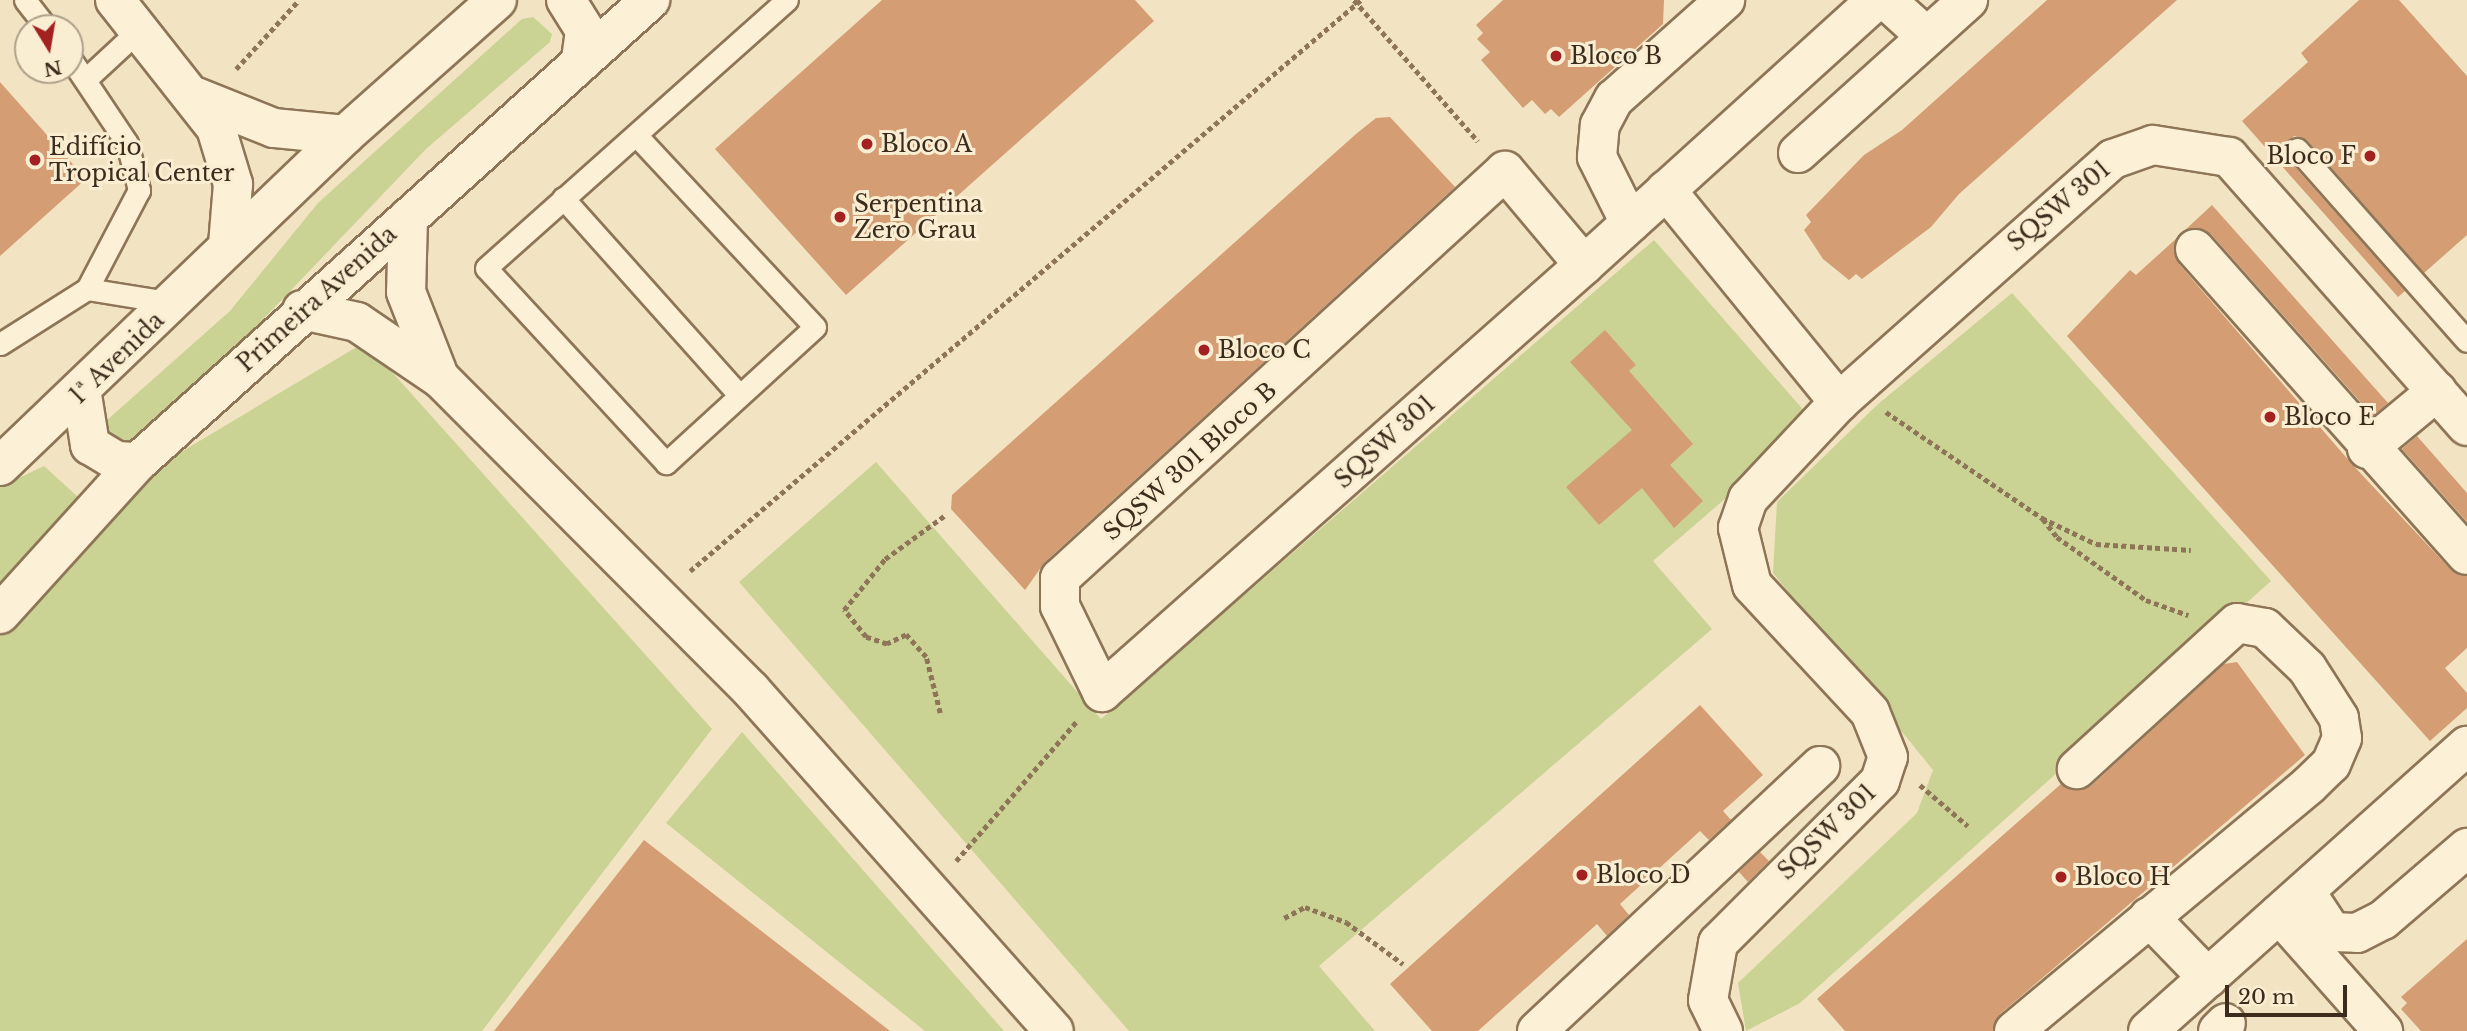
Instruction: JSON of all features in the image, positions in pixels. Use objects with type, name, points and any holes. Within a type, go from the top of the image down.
[{"type":"street","points":[[115,0],[201,100],[228,157],[234,209],[228,245]]},
{"type":"street","points":[[228,245],[345,135],[497,0]]},
{"type":"street","points":[[566,0],[584,31],[581,61]]},
{"type":"street","name":"Primeira Avenida","points":[[0,614],[138,462],[302,310],[650,0]]},
{"type":"street","points":[[1630,223],[1597,158],[1600,125],[1614,99],[1725,0]]},
{"type":"street","name":"SQSW 301","points":[[1102,692],[1584,265],[1876,0]]},
{"type":"street","points":[[1886,0],[1927,37]]},
{"type":"street","points":[[1798,153],[1968,0]]},
{"type":"street","points":[[201,100],[274,128],[345,135]]},
{"type":"street","name":"SQSW 301","points":[[1723,1031],[1708,1000],[1708,974],[1718,943],[1767,890],[1880,781],[1888,757],[1870,712],[1752,585],[1740,555],[1738,528],[1748,499],[1847,395],[2113,159],[2153,145],[2230,158],[2467,426]]},
{"type":"street","points":[[1504,171],[1584,265]]},
{"type":"street","name":"SQSW 301 Bloco B","points":[[1102,692],[1060,606],[1060,578],[1504,171]]},
{"type":"street","points":[[1666,190],[1847,395]]},
{"type":"street","points":[[408,218],[405,292],[441,379]]},
{"type":"street","name":"1ª Avenida","points":[[0,466],[82,395],[228,245]]},
{"type":"street","points":[[2195,249],[2367,449],[2467,555]]},
{"type":"street","points":[[302,310],[357,322],[441,379],[660,594],[1054,1031]]},
{"type":"street","points":[[2367,449],[2437,391]]},
{"type":"street","points":[[82,395],[90,445],[117,461],[138,462]]},
{"type":"street","points":[[2014,1031],[2309,785],[2330,764],[2342,738],[2329,696],[2264,628],[2249,622],[2225,628],[2077,768]]},
{"type":"street","points":[[2148,1031],[2467,746]]},
{"type":"street","points":[[1537,1031],[1745,842],[1821,766]]},
{"type":"street","name":"SQSW 301","points":[[1745,842],[1767,890]]},
{"type":"street","points":[[2292,903],[2332,932],[2357,933],[2383,920],[2467,848]]},
{"type":"street","points":[[2292,903],[2383,1031]]},
{"type":"street","points":[[2149,917],[2208,978]]},
{"type":"lane","points":[[636,135],[815,327],[666,463],[486,268],[787,0]]},
{"type":"lane","points":[[86,79],[141,28]]},
{"type":"lane","points":[[0,344],[87,289],[139,190],[127,143],[84,76]]},
{"type":"lane","points":[[2297,149],[2467,341]]},
{"type":"lane","points":[[563,198],[739,395]]},
{"type":"lane","points":[[87,289],[173,303]]},
{"type":"path","points":[[201,100],[299,0]]},
{"type":"path","points":[[660,594],[862,431],[1358,1],[1504,171]]},
{"type":"path","points":[[1847,395],[2042,518],[2110,548],[2191,550]]},
{"type":"path","points":[[940,713],[926,657],[906,635],[887,644],[866,638],[844,610],[885,559],[944,516]]},
{"type":"path","points":[[2042,518],[2057,537],[2146,600],[2225,628]]},
{"type":"path","points":[[930,891],[1102,692]]},
{"type":"path","points":[[1888,757],[1968,827]]},
{"type":"path","points":[[1284,918],[1305,907],[1346,922],[1404,964]]},
{"type":"green space","points":[[533,17],[552,34],[550,42],[426,149],[250,333],[135,440],[127,445],[106,440],[106,421],[230,311],[318,203],[522,19]]},
{"type":"green space","points":[[1654,240],[1814,422],[1653,561],[1712,629],[1319,966],[1375,1031],[1129,1031],[739,582],[876,462],[1101,719]]},
{"type":"green space","points":[[2012,293],[2271,581],[1800,1003],[1746,1031],[1738,983],[1917,813],[1933,770],[1773,573],[1777,502],[1877,405]]},
{"type":"green space","points":[[365,342],[712,729],[482,1031],[0,1031],[0,487],[44,466],[89,507]]},
{"type":"green space","points":[[742,732],[1004,1031],[925,1031],[666,823]]},
{"type":"building","name":"Bloco A","points":[[882,0],[1135,0],[1154,21],[846,295],[715,149]]},
{"type":"building","name":"Bloco B","points":[[1503,0],[1664,0],[1663,24],[1559,117],[1551,109],[1545,114],[1532,100],[1523,108],[1481,60],[1490,52],[1477,39],[1483,33],[1476,25]]},
{"type":"building","points":[[2047,0],[2177,0],[1959,194],[1931,227],[1862,279],[1856,274],[1849,280],[1823,259],[1804,230],[1811,222],[1806,215],[1864,155],[1902,130]]},
{"type":"building","name":"Bloco F","points":[[2359,0],[2399,0],[2467,76],[2467,235],[2424,273],[2307,140],[2294,136],[2284,146],[2287,158],[2405,291],[2398,297],[2242,121],[2308,62],[2301,53]]},
{"type":"building","name":"Edifício Tropical Center","points":[[0,82],[86,179],[0,256]]},
{"type":"building","name":"Bloco C","points":[[1390,117],[1455,187],[1045,562],[1025,590],[951,509],[952,495],[1356,134],[1376,118]]},
{"type":"building","points":[[2212,205],[2388,403],[2373,416],[2211,234],[2184,231]]},
{"type":"building","name":"Bloco E","points":[[2178,237],[2179,264],[2351,463],[2451,570],[2467,576],[2467,648],[2445,668],[2467,693],[2467,708],[2430,741],[2067,336],[2130,270],[2136,275]]},
{"type":"building","points":[[1605,330],[1636,365],[1629,371],[1693,444],[1670,465],[1703,501],[1674,528],[1642,488],[1599,525],[1566,487],[1632,430],[1570,362]]},
{"type":"building","points":[[2417,436],[2467,493],[2467,522],[2402,449]]},
{"type":"building","name":"Bloco H","points":[[2237,662],[2305,755],[2000,1014],[1993,1031],[1845,1031],[1817,999],[2061,784],[2071,790],[2091,786],[2224,664]]},
{"type":"building","name":"Bloco D","points":[[1700,705],[1763,775],[1723,811],[1731,820],[1709,840],[1700,831],[1620,904],[1629,915],[1607,936],[1597,924],[1478,1031],[1432,1031],[1390,984]]},
{"type":"building","points":[[644,840],[804,964],[890,1031],[494,1031]]},
{"type":"building","points":[[1760,852],[1769,861],[1748,882],[1739,872]]},
{"type":"building","points":[[2467,939],[2467,1031],[2421,1031],[2401,1009],[2407,1003],[2401,997]]},
{"type":"place","name":"Bloco B","points":[[1556,56]]},
{"type":"place","name":"Bloco A","points":[[867,144]]},
{"type":"place","name":"Bloco F","points":[[2370,156]]},
{"type":"place","name":"Edifício Tropical Center","points":[[35,160]]},
{"type":"place","name":"Serpentina Zero Grau","points":[[840,217]]},
{"type":"place","name":"Bloco C","points":[[1204,350]]},
{"type":"place","name":"Bloco E","points":[[2270,417]]},
{"type":"place","name":"Bloco D","points":[[1582,875]]},
{"type":"place","name":"Bloco H","points":[[2061,877]]}]
